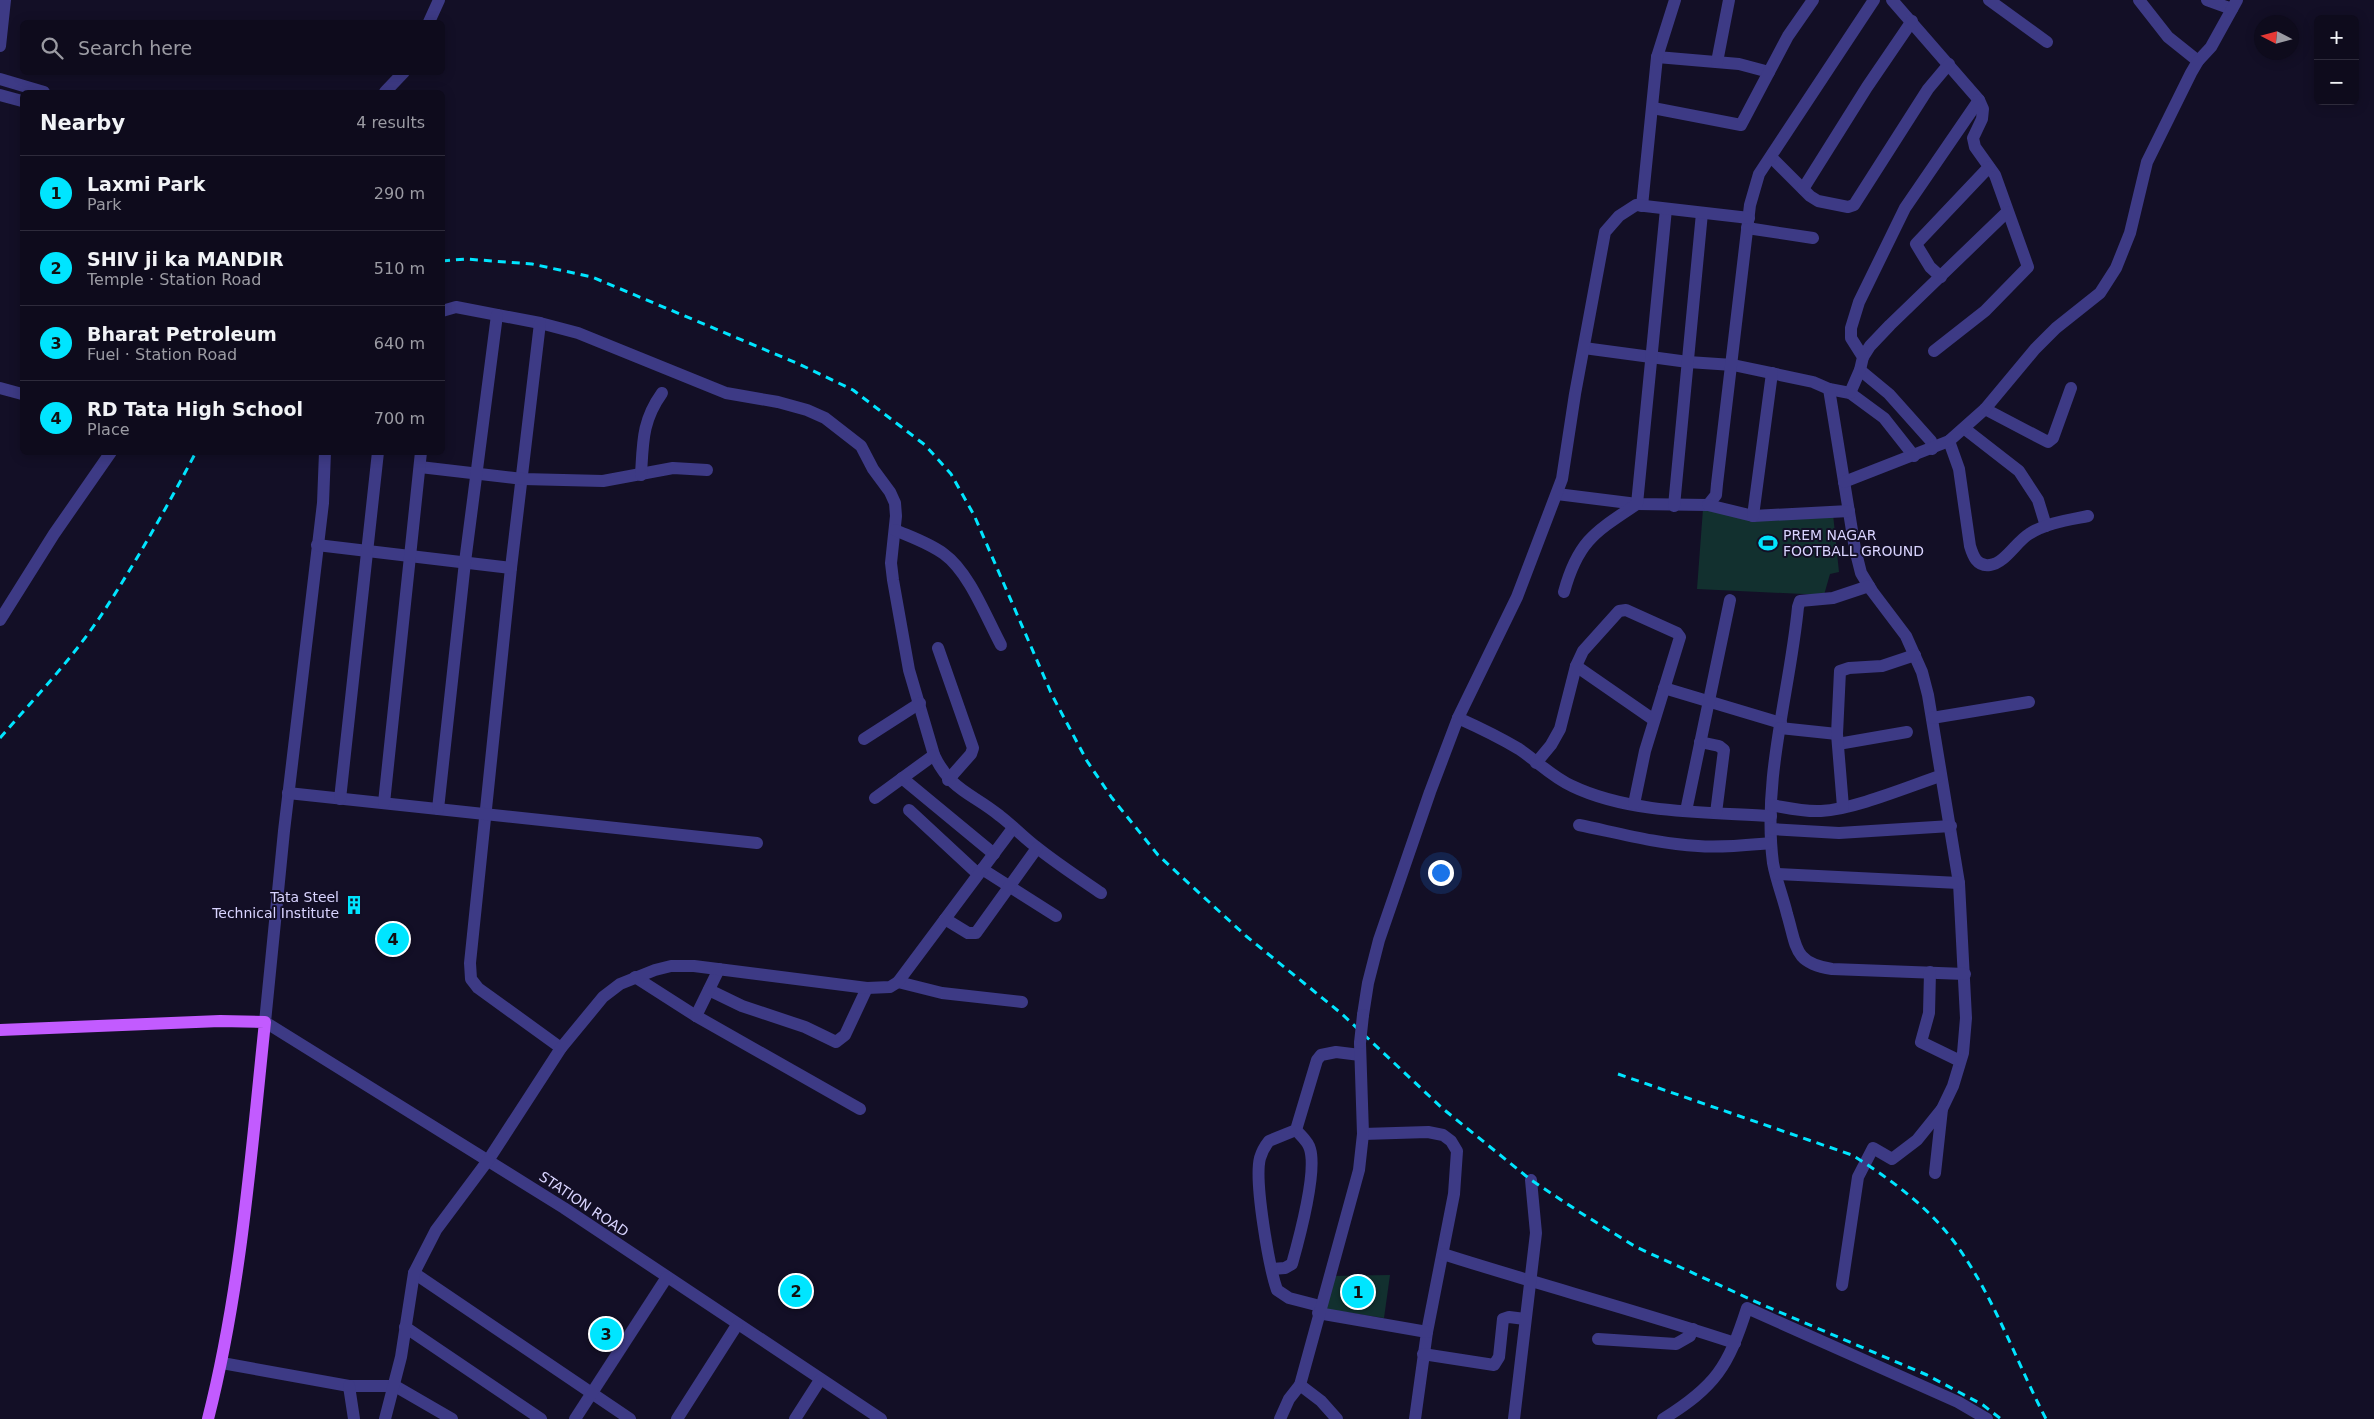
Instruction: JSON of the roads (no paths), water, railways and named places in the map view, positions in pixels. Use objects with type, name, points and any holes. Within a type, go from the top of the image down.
[{"type":"main road","points":[[0,1030],[220,1021],[265,1022],[242,1238],[222,1363],[208,1419]]},
{"type":"street","points":[[0,46],[5,0]]},
{"type":"street","points":[[430,20],[439,0]]},
{"type":"street","points":[[1642,206],[1657,57],[1675,0]]},
{"type":"street","points":[[1717,62],[1729,0]]},
{"type":"street","points":[[1653,108],[1741,125],[1788,36],[1813,0]]},
{"type":"street","points":[[1708,504],[1716,495],[1748,223],[1759,174],[1874,0]]},
{"type":"street","points":[[1892,0],[1980,100],[1983,109],[1982,119],[1973,138],[1975,147],[1998,181],[2007,212],[2028,267],[1985,311],[1934,351]]},
{"type":"street","points":[[1989,0],[2048,42]]},
{"type":"street","points":[[2139,0],[2168,37],[2198,61]]},
{"type":"street","points":[[1844,482],[1949,441],[1985,409],[2035,349],[2056,328],[2100,293],[2109,283],[2130,233],[2147,162],[2198,61],[2211,47],[2234,4],[2207,0]]},
{"type":"street","points":[[1804,189],[1867,87],[1912,21]]},
{"type":"street","points":[[1657,57],[1739,64],[1769,72]]},
{"type":"street","points":[[1771,157],[1818,201],[1848,207],[1854,205],[1928,89],[1949,64]]},
{"type":"street","points":[[387,90],[401,75]]},
{"type":"street","points":[[397,90],[403,75]]},
{"type":"street","points":[[0,79],[37,90]]},
{"type":"street","points":[[0,95],[20,100]]},
{"type":"street","points":[[1863,357],[1851,338],[1851,328],[1859,302],[1905,208],[1980,100]]},
{"type":"street","points":[[1941,277],[1930,267],[1916,244],[1989,167]]},
{"type":"street","points":[[1280,1419],[1290,1398],[1300,1385],[1319,1310],[1359,1170],[1363,1134],[1360,1049],[1368,983],[1379,940],[1458,718],[1517,597],[1562,479],[1605,232],[1619,216],[1636,205],[1702,213],[1813,238]]},
{"type":"street","points":[[1637,504],[1666,209]]},
{"type":"street","points":[[1850,393],[1860,370],[1863,357],[1890,326],[2007,212]]},
{"type":"street","points":[[1674,506],[1702,213]]},
{"type":"street","points":[[445,310],[456,307],[540,323],[578,333],[726,393],[778,402],[825,418],[861,446],[872,469],[890,492],[895,504],[895,530],[891,563],[893,580],[904,646],[934,754],[948,780],[962,792],[985,804],[1037,848],[1101,893]]},
{"type":"street","points":[[438,808],[465,562],[497,315]]},
{"type":"street","points":[[540,323],[523,480],[511,568],[470,963],[472,979],[478,988],[561,1048]]},
{"type":"street","points":[[1584,348],[1652,355],[1688,362],[1732,365],[1813,382],[1829,389],[1850,393],[1884,418],[1914,456]]},
{"type":"street","points":[[1860,370],[1897,402],[1931,441],[1932,449]]},
{"type":"street","points":[[1753,516],[1772,373]]},
{"type":"street","points":[[0,388],[20,393]]},
{"type":"street","points":[[1985,409],[2048,442],[2053,438],[2072,388]]},
{"type":"street","points":[[1829,389],[1855,549],[1862,573],[1869,586],[1906,636],[1922,672],[1932,718],[1940,776],[1952,826],[1960,883],[1966,1018],[1960,1061],[1953,1086],[1942,1109],[1916,1140],[1892,1158],[1873,1148],[1864,1163],[1858,1177],[1842,1285]]},
{"type":"street","points":[[641,475],[645,426],[662,393]]},
{"type":"street","points":[[1965,428],[2019,471],[2038,500],[2046,526]]},
{"type":"street","points":[[1949,441],[1959,469],[1970,546],[1974,558],[1980,564],[1990,565],[1998,562],[2029,533],[2046,526],[2088,516]]},
{"type":"street","points":[[0,620],[54,534],[109,455]]},
{"type":"street","points":[[265,1022],[288,793],[324,494],[325,455]]},
{"type":"street","points":[[340,799],[378,455]]},
{"type":"street","points":[[384,803],[421,455]]},
{"type":"street","points":[[420,466],[523,480],[603,481],[673,468],[707,470]]},
{"type":"street","points":[[1557,494],[1637,504],[1674,506],[1708,504],[1753,516],[1849,511]]},
{"type":"street","points":[[1564,592],[1577,557],[1588,539],[1637,504]]},
{"type":"street","points":[[895,530],[944,553],[956,564],[1001,645]]},
{"type":"street","points":[[317,545],[511,568]]},
{"type":"street","points":[[1869,586],[1833,598],[1800,601],[1781,726],[1772,810],[1771,842],[1776,874],[1796,944],[1803,959],[1812,964],[1832,969],[1965,974]]},
{"type":"street","points":[[1686,811],[1730,600]]},
{"type":"street","points":[[1536,762],[1551,745],[1560,729],[1576,666],[1583,651],[1619,611],[1626,610],[1677,633],[1680,637],[1645,751],[1634,804]]},
{"type":"street","points":[[938,648],[973,748],[971,754],[948,780]]},
{"type":"street","points":[[1843,807],[1838,739],[1840,672],[1849,668],[1882,666],[1915,655]]},
{"type":"street","points":[[1576,666],[1654,720]]},
{"type":"street","points":[[1664,688],[1781,726],[1838,739],[1907,732]]},
{"type":"street","points":[[1932,718],[2029,702]]},
{"type":"street","points":[[864,739],[920,703]]},
{"type":"street","points":[[1458,718],[1496,736],[1555,777],[1588,793],[1634,804],[1686,811],[1716,813],[1772,810],[1823,811],[1843,807],[1940,776]]},
{"type":"street","points":[[1700,742],[1719,746],[1724,750],[1716,813]]},
{"type":"street","points":[[875,798],[934,754]]},
{"type":"street","points":[[902,778],[994,854]]},
{"type":"street","points":[[288,793],[757,843]]},
{"type":"street","points":[[909,810],[980,872],[1010,886],[1056,916]]},
{"type":"street","points":[[1579,825],[1661,842],[1698,846],[1733,847],[1771,842]]},
{"type":"street","points":[[1771,829],[1839,833],[1952,826]]},
{"type":"street","points":[[385,1419],[395,1386],[414,1273],[436,1230],[489,1159],[561,1048],[603,996],[635,976],[671,966],[719,969],[867,988],[890,987],[898,982],[1013,828]]},
{"type":"street","points":[[945,919],[968,933],[976,933],[1037,848]]},
{"type":"street","points":[[1776,874],[1960,883]]},
{"type":"street","points":[[696,1016],[719,969]]},
{"type":"street","points":[[1930,972],[1929,1013],[1922,1042],[1960,1061]]},
{"type":"street","points":[[635,976],[696,1016],[860,1109]]},
{"type":"street","points":[[898,982],[942,993],[1022,1002]]},
{"type":"street","points":[[708,990],[742,1006],[805,1027],[836,1042],[845,1035],[867,988]]},
{"type":"street","name":"STATION ROAD","points":[[265,1022],[489,1159],[879,1419]]},
{"type":"street","points":[[1296,1130],[1317,1060],[1321,1055],[1360,1049]]},
{"type":"street","points":[[1935,1173],[1942,1109]]},
{"type":"street","points":[[1272,1269],[1285,1268],[1292,1264],[1304,1213],[1308,1189],[1310,1150],[1307,1142],[1296,1130]]},
{"type":"street","points":[[1296,1130],[1269,1141],[1259,1160],[1260,1195],[1277,1290],[1283,1296],[1319,1310],[1427,1332]]},
{"type":"street","points":[[1363,1134],[1428,1132],[1443,1135],[1451,1141],[1457,1151],[1457,1169],[1443,1254],[1423,1354],[1415,1419]]},
{"type":"street","points":[[1514,1419],[1536,1233],[1531,1180]]},
{"type":"street","points":[[1443,1254],[1529,1281],[1604,1301],[1735,1343]]},
{"type":"street","points":[[414,1273],[630,1419]]},
{"type":"street","points":[[575,1419],[667,1278]]},
{"type":"street","points":[[1663,1419],[1709,1385],[1723,1367],[1735,1343],[1747,1308],[1958,1402],[1987,1419]]},
{"type":"street","points":[[1423,1354],[1494,1365],[1498,1357],[1503,1319],[1509,1317],[1525,1319]]},
{"type":"street","points":[[677,1419],[738,1325]]},
{"type":"street","points":[[405,1326],[541,1419]]},
{"type":"street","points":[[1598,1339],[1676,1344],[1690,1336],[1693,1329]]},
{"type":"street","points":[[222,1363],[349,1386],[395,1386],[452,1419]]},
{"type":"street","points":[[795,1419],[820,1380]]},
{"type":"street","points":[[1300,1385],[1321,1401],[1337,1419]]},
{"type":"street","points":[[349,1386],[354,1419]]},
{"type":"railway","points":[[445,261],[466,259],[532,264],[592,277],[799,364],[853,390],[925,445],[951,474],[974,515],[1052,695],[1087,761],[1112,798],[1158,855],[1246,936],[1342,1014],[1442,1108],[1531,1180],[1581,1213],[1636,1247],[1763,1305],[1927,1375],[1983,1405],[2001,1419]]},
{"type":"railway","points":[[0,738],[66,662],[102,614],[151,534],[194,455]]},
{"type":"railway","points":[[1618,1074],[1852,1155],[1897,1185],[1925,1209],[1949,1235],[1973,1270],[1985,1290],[2046,1419]]},
{"type":"place","name":"PREM NAGAR FOOTBALL GROUND","points":[[1768,543]]},
{"type":"place","name":"Tata Steel Technical Institute","points":[[354,905]]},
{"type":"place","name":"RD Tata High School","points":[[393,939]]},
{"type":"place","name":"SHIV ji ka MANDIR","points":[[796,1291]]},
{"type":"place","name":"Laxmi Park","points":[[1358,1292]]},
{"type":"place","name":"Bharat Petroleum","points":[[606,1334]]}]
